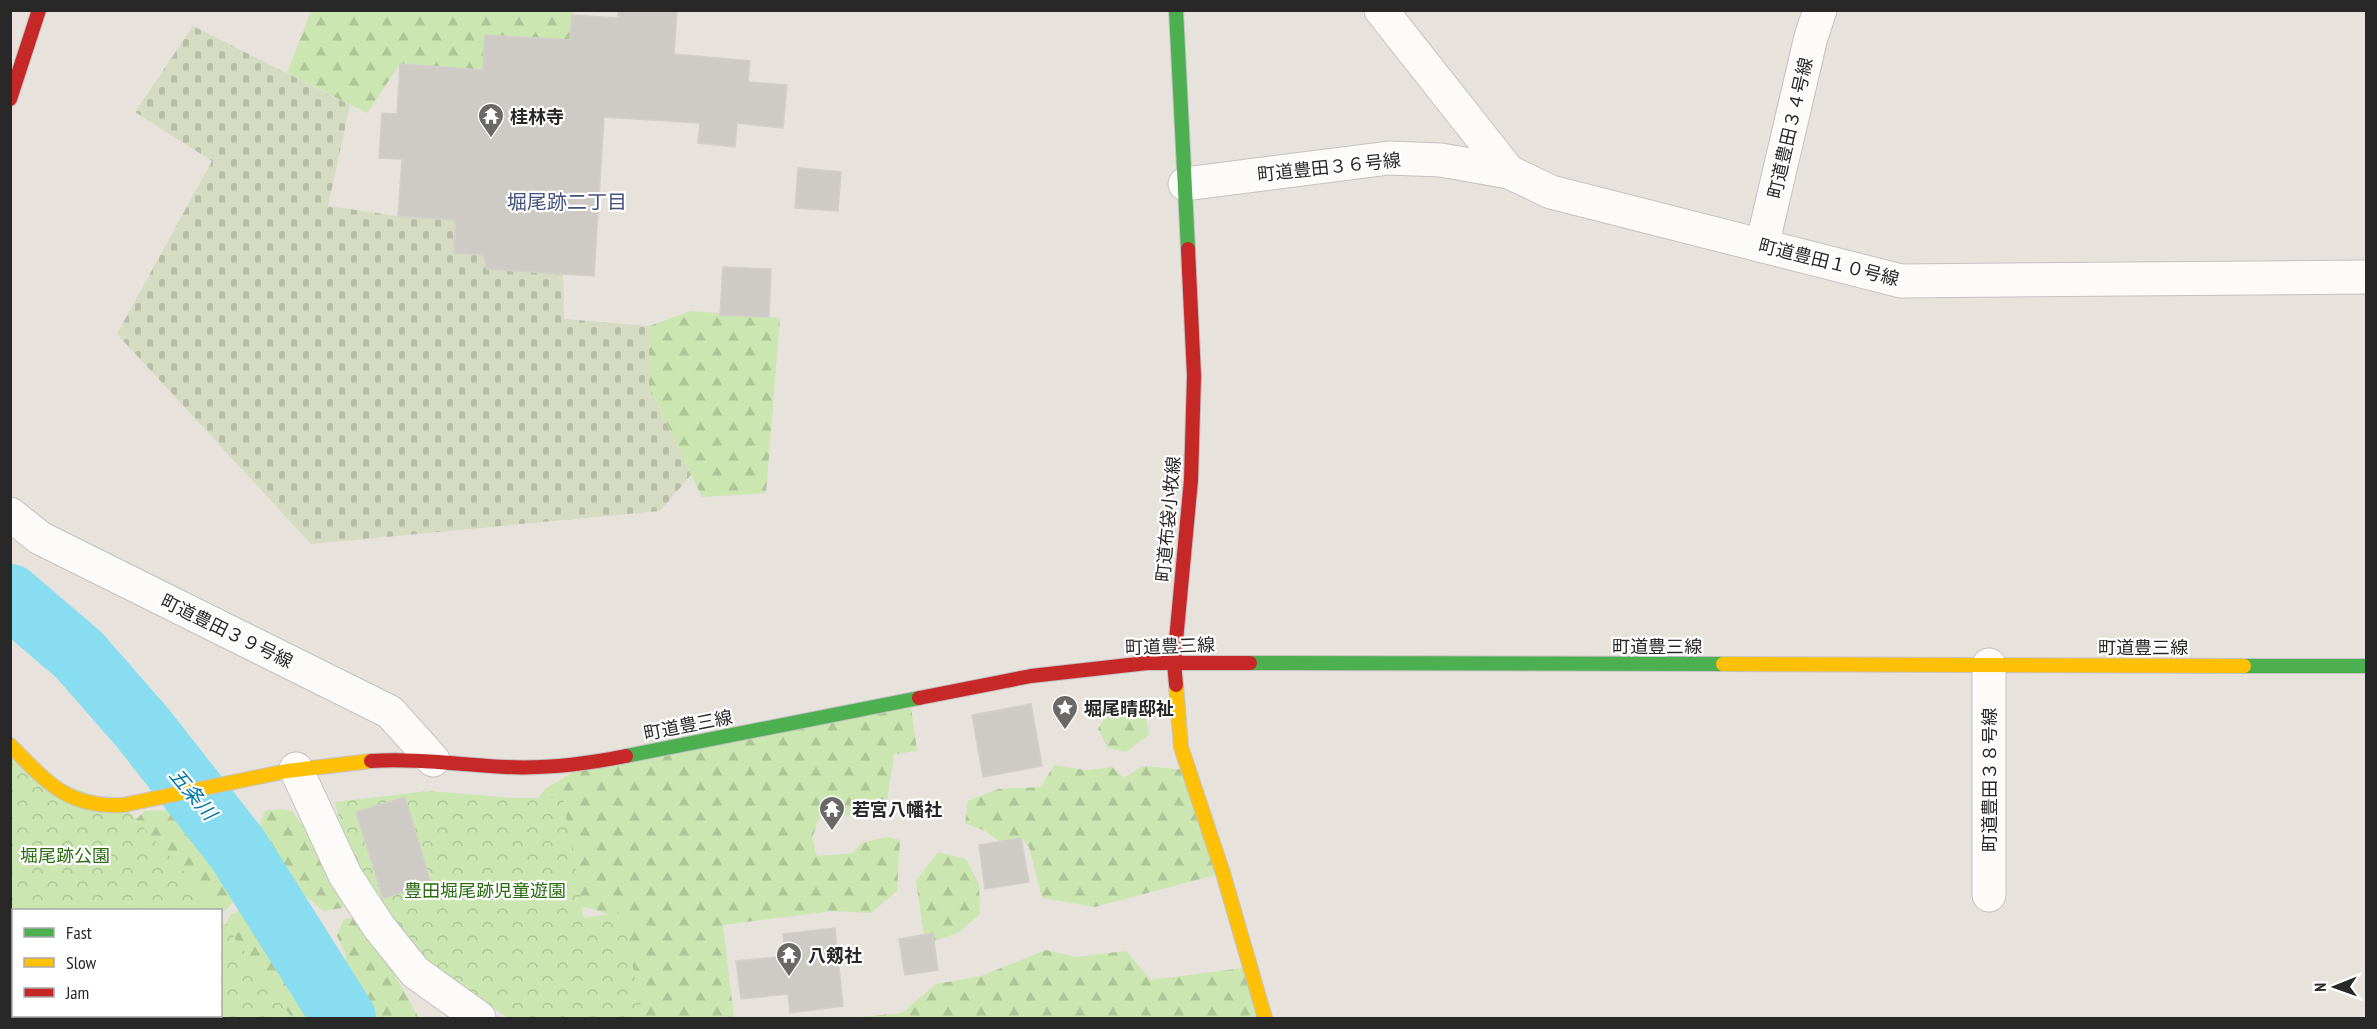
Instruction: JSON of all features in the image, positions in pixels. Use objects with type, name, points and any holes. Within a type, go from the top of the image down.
[{"type":"street","points":[[10,99],[39,10]]},
{"type":"street","name":"町道布袋小牧線","points":[[1176,10],[1194,376],[1191,480],[1174,662],[1181,747],[1222,873],[1265,1018]]},
{"type":"street","name":"町道豊田１０号線","points":[[1381,10],[1509,172],[1551,192],[1901,281],[2367,277]]},
{"type":"street","name":"町道豊田３４号線","points":[[1762,246],[1810,37],[1820,10]]},
{"type":"street","name":"町道豊田３６号線","points":[[1185,184],[1389,158],[1441,160],[1509,172]]},
{"type":"street","name":"町道豊田３９号線","points":[[10,514],[40,538],[390,712],[434,760]]},
{"type":"street","name":"町道豊三線","points":[[10,746],[41,777],[70,798],[91,806],[123,805],[281,772],[345,762],[434,760],[524,767],[586,764],[1031,676],[1093,668],[1174,662],[2367,666]]},
{"type":"street","name":"町道豊田３８号線","points":[[1989,665],[1989,895]]},
{"type":"street","points":[[281,772],[379,927],[415,972],[480,1018]]},
{"type":"green space","points":[[311,11],[573,11],[570,40],[485,35],[483,70],[400,64],[367,113],[287,73]]},
{"type":"green space","points":[[193,26],[350,105],[328,206],[398,216],[456,220],[454,253],[484,255],[487,269],[563,274],[564,319],[649,326],[649,387],[691,475],[660,511],[311,544],[117,334],[212,161],[135,112]]},
{"type":"green space","points":[[691,311],[780,318],[766,493],[702,497],[649,387],[649,326]]},
{"type":"green space","points":[[910,699],[917,751],[894,754],[887,803],[860,814],[819,818],[812,838],[817,856],[852,853],[862,843],[886,837],[900,840],[897,891],[871,913],[833,911],[723,925],[734,1018],[630,1018],[613,916],[561,902],[526,814],[545,789],[587,764]]},
{"type":"green space","points":[[1134,704],[1145,710],[1149,735],[1126,752],[1108,748],[1098,729],[1112,706]]},
{"type":"green space","name":"堀尾跡公園","points":[[10,746],[41,777],[123,805],[197,886],[214,909],[12,909],[12,1017],[222,1017],[222,920],[292,1018],[11,1018]]},
{"type":"green space","points":[[1054,765],[1086,770],[1112,767],[1124,778],[1142,766],[1188,770],[1223,873],[1095,907],[1042,898],[1029,847],[1021,838],[1000,842],[985,831],[965,823],[968,801],[998,789],[1041,787]]},
{"type":"green space","name":"豊田堀尾跡児童遊園","points":[[429,791],[513,798],[563,798],[584,918],[622,912],[643,1018],[508,1018],[420,959],[351,870],[335,802]]},
{"type":"green space","points":[[280,809],[292,811],[318,846],[346,894],[342,908],[323,911],[293,889],[291,872],[279,870],[263,861],[259,836],[262,818],[265,811]]},
{"type":"green space","points":[[177,810],[202,820],[209,849],[239,865],[250,884],[222,914],[222,909],[92,909],[120,834],[145,811]]},
{"type":"green space","points":[[938,852],[966,859],[979,884],[980,914],[958,933],[934,941],[924,935],[916,881]]},
{"type":"green space","points":[[252,899],[265,913],[266,940],[285,952],[296,975],[311,983],[335,1018],[260,1018],[222,939],[222,931],[231,914],[243,909]]},
{"type":"green space","points":[[359,918],[379,947],[419,1018],[378,1018],[371,1005],[355,999],[344,976],[346,955],[337,936],[344,919]]},
{"type":"green space","points":[[1046,950],[1075,957],[1126,951],[1151,980],[1250,967],[1265,1018],[848,1018],[902,1013],[936,984],[981,976]]},
{"type":"building","name":"桂林寺","points":[[618,10],[677,10],[674,54],[750,61],[748,82],[787,85],[783,128],[737,123],[735,147],[698,143],[700,123],[604,117],[594,276],[487,269],[484,255],[454,253],[456,220],[398,216],[402,159],[379,158],[382,113],[397,114],[400,64],[483,70],[485,35],[570,40],[572,15],[618,18]]},
{"type":"building","points":[[798,168],[841,172],[838,211],[795,208]]},
{"type":"building","points":[[723,267],[771,269],[769,317],[720,315]]},
{"type":"building","points":[[1031,704],[1042,766],[983,777],[972,715]]},
{"type":"building","points":[[405,797],[431,884],[383,898],[356,812]]},
{"type":"building","points":[[1021,838],[1029,882],[985,889],[979,845]]},
{"type":"building","name":"八剱社","points":[[835,928],[843,1006],[790,1013],[788,994],[741,999],[736,961],[786,956],[783,934]]},
{"type":"building","points":[[933,933],[938,970],[905,975],[899,939]]},
{"type":"waterway","name":"五条川","points":[[10,596],[79,655],[142,727],[237,848],[344,1018]]},
{"type":"traffic: fast","points":[[1176,10],[1188,249]]},
{"type":"traffic: fast","points":[[1250,663],[1723,664]]},
{"type":"traffic: fast","points":[[2244,666],[2366,666]]},
{"type":"traffic: fast","points":[[626,756],[919,698]]},
{"type":"traffic: slow","points":[[1723,664],[2244,666]]},
{"type":"traffic: slow","points":[[1176,685],[1181,747],[1223,873],[1265,1018]]},
{"type":"traffic: slow","points":[[10,745],[59,790],[72,797],[104,805],[123,805],[287,771],[371,761]]},
{"type":"traffic: jam","points":[[10,99],[39,10]]},
{"type":"traffic: jam","points":[[1176,685],[1174,662],[1191,480],[1194,376],[1188,249]]},
{"type":"traffic: jam","points":[[919,698],[1031,676],[1147,663],[1250,663]]},
{"type":"traffic: jam","points":[[371,761],[405,760],[506,767],[551,767],[626,756]]},
{"type":"place","name":"桂林寺","points":[[491,139]]},
{"type":"place","name":"堀尾晴邸祉","points":[[1065,731]]},
{"type":"place","name":"若宮八幡社","points":[[832,832]]},
{"type":"place","name":"八剱社","points":[[789,978]]},
{"type":"district","name":"堀尾跡二丁目","points":[[567,202]]}]
